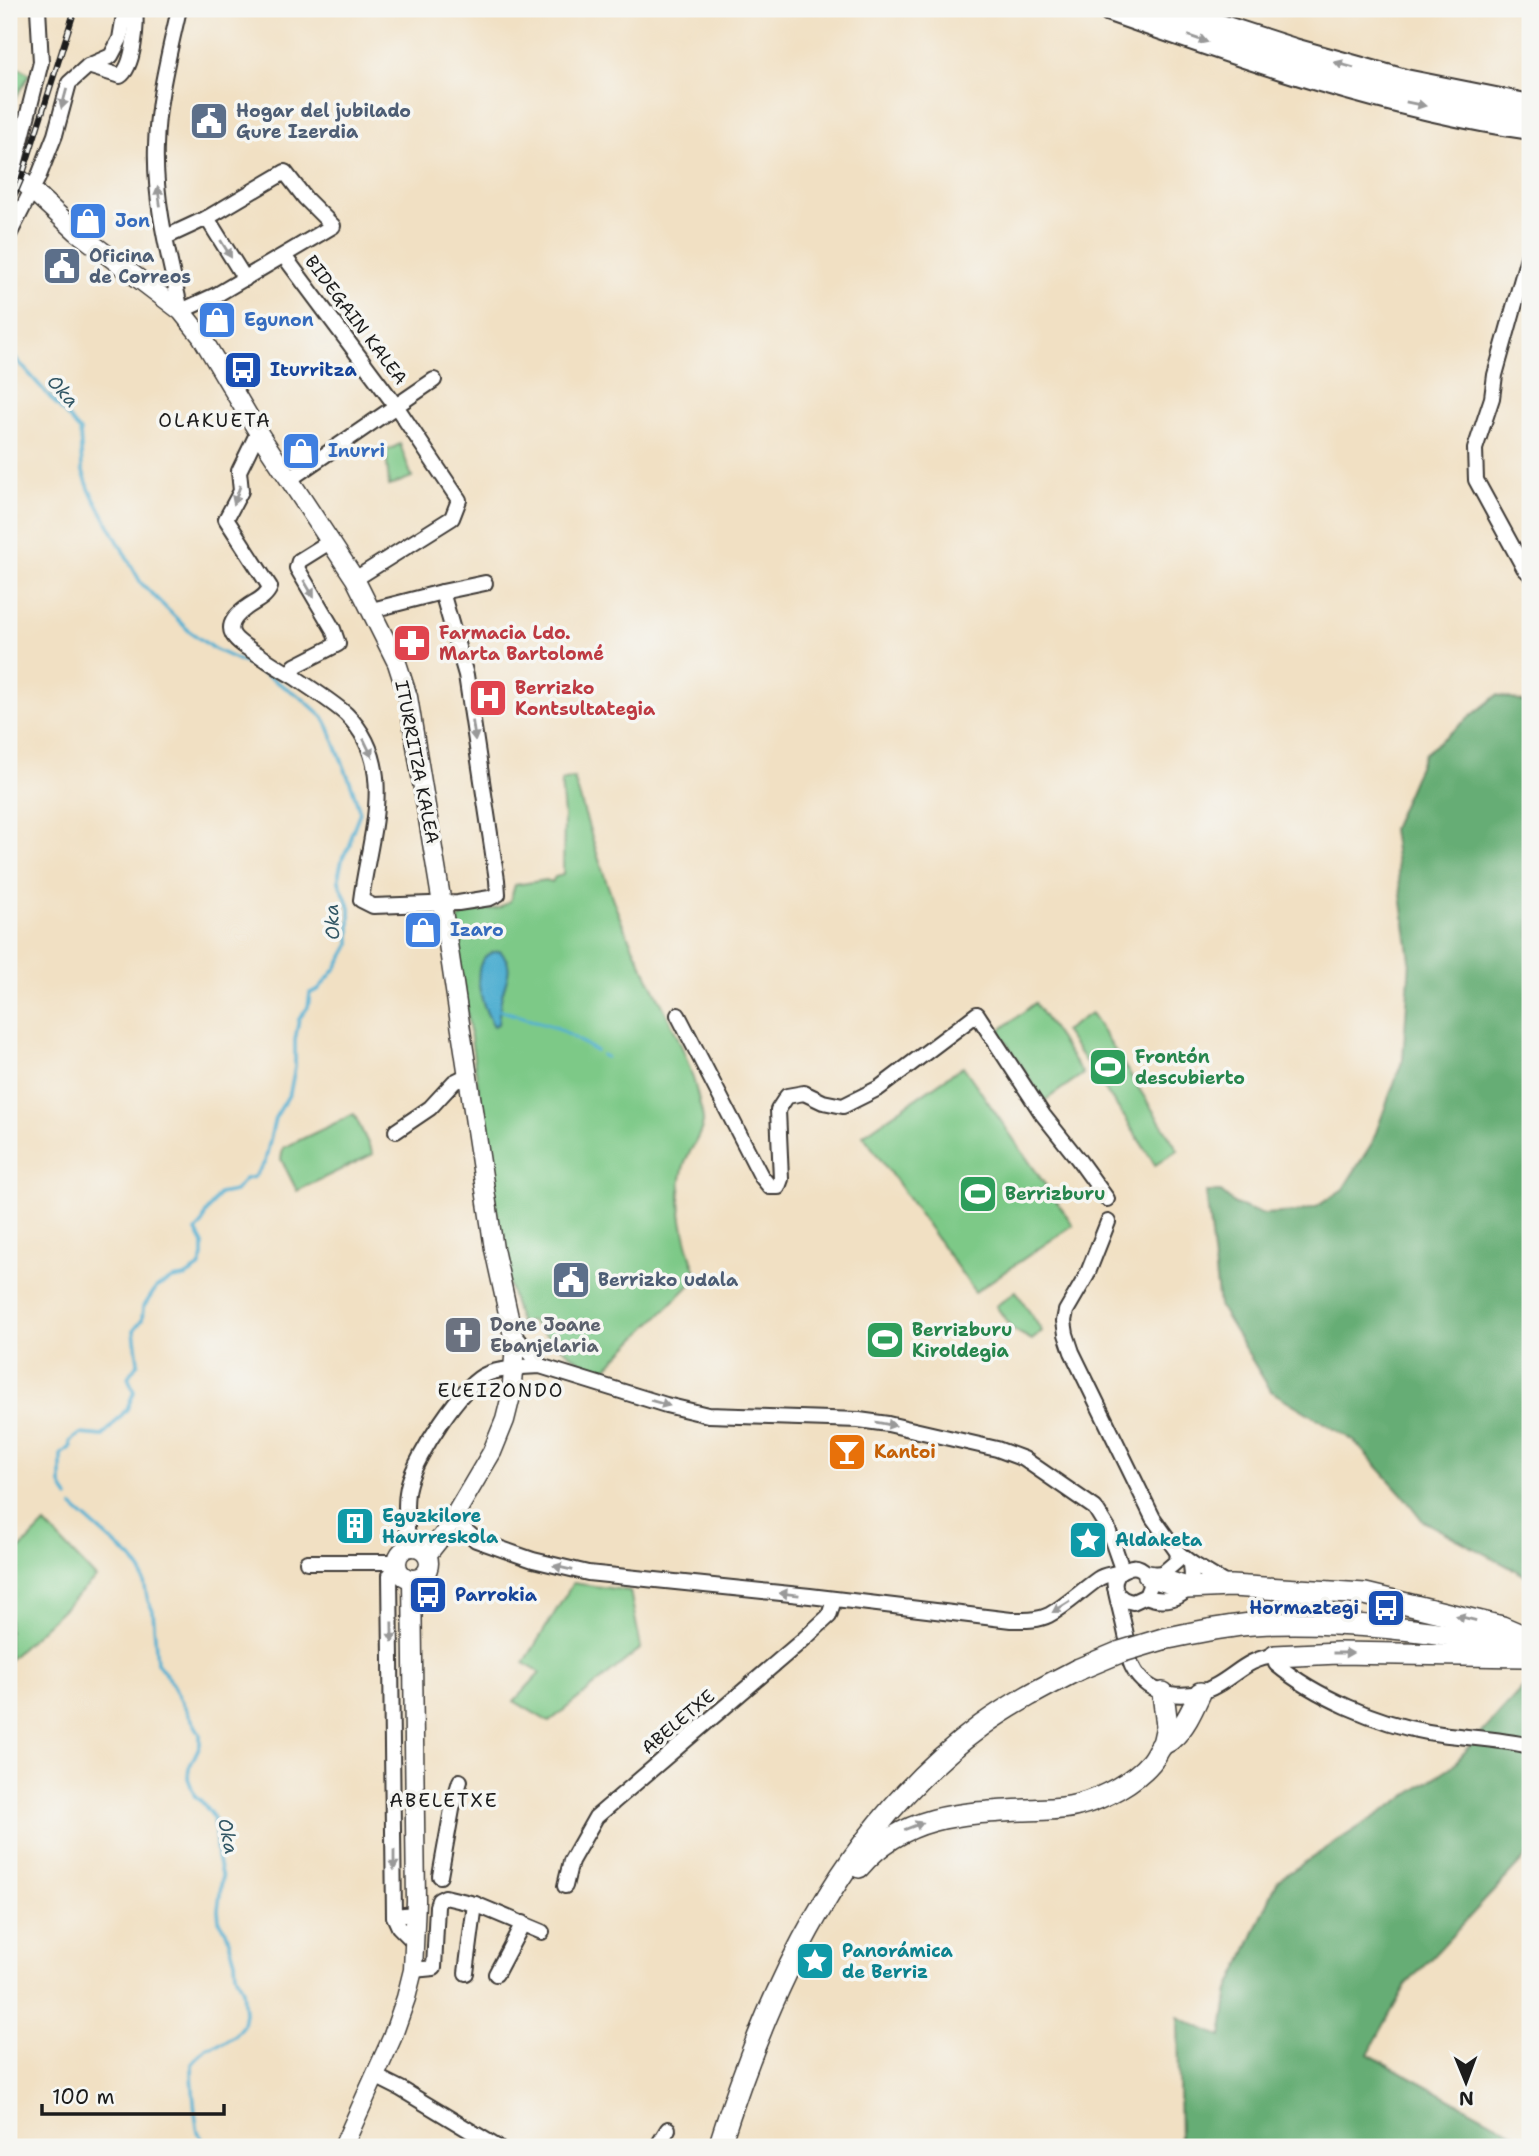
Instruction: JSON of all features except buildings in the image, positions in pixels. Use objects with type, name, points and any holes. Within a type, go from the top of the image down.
[{"type":"highway","points":[[1110,9],[1295,72],[1401,101],[1530,127]]},
{"type":"highway","points":[[1164,9],[1294,51],[1405,82],[1530,107]]},
{"type":"main road","points":[[1146,1586],[1231,1586],[1365,1594],[1490,1624],[1530,1639]]},
{"type":"main road","points":[[719,2147],[760,2029],[793,1956],[849,1862],[875,1828],[922,1777],[959,1744],[1003,1711],[1077,1670],[1120,1652],[1164,1639],[1251,1624],[1308,1622],[1388,1627],[1530,1646]]},
{"type":"main road","points":[[1275,1656],[1338,1653],[1530,1656]]},
{"type":"main road","points":[[813,1921],[834,1903],[869,1855],[906,1828],[927,1821],[1000,1811],[1065,1807],[1089,1801],[1137,1775],[1151,1762],[1163,1744],[1167,1726],[1163,1693]]},
{"type":"main road","points":[[1163,1744],[1174,1737],[1200,1693]]},
{"type":"street","points":[[11,171],[41,62],[38,9]]},
{"type":"street","points":[[9,235],[33,190],[55,135],[69,83],[88,66],[111,55],[120,39],[125,9]]},
{"type":"street","points":[[88,66],[120,76],[125,73],[130,62],[135,9]]},
{"type":"street","points":[[166,237],[207,218],[285,172],[332,226],[245,279],[202,303],[181,311],[166,237],[157,188],[156,145],[163,85],[179,9]]},
{"type":"street","name":"ITURRITZA KALEA","points":[[11,171],[77,232],[181,311],[201,336],[258,432],[355,579],[397,663],[408,696],[494,1249],[515,1345],[514,1370],[505,1420],[492,1452],[443,1535],[427,1555]]},
{"type":"street","points":[[207,218],[245,279]]},
{"type":"street","points":[[1530,250],[1495,375],[1492,398],[1475,449],[1476,480],[1524,568],[1530,574]]},
{"type":"street","name":"BIDEGAIN KALEA","points":[[284,256],[396,406],[290,478]]},
{"type":"street","points":[[355,579],[453,518],[459,500],[396,406],[434,380]]},
{"type":"street","points":[[258,432],[240,471],[241,491],[226,519],[270,586],[267,594],[234,618],[231,626],[233,637],[345,713],[371,748],[376,768],[377,808],[361,900],[373,906],[442,904],[490,898],[498,894],[466,675],[442,592]]},
{"type":"street","points":[[293,676],[295,666],[338,644],[333,629],[297,568],[299,561],[331,541]]},
{"type":"street","points":[[372,610],[485,583]]},
{"type":"street","points":[[678,1015],[769,1187],[778,1187],[781,1179],[778,1110],[787,1096],[804,1093],[823,1102],[843,1106],[879,1088],[977,1014],[1043,1115],[1107,1199]]},
{"type":"street","points":[[396,1131],[430,1108],[454,1082],[468,1075]]},
{"type":"street","points":[[1108,1222],[1087,1275],[1066,1311],[1064,1321],[1072,1352],[1153,1518],[1178,1552],[1213,1578],[1231,1586]]},
{"type":"street","points":[[512,1328],[540,1366]]},
{"type":"street","points":[[415,1943],[399,1927],[394,1916],[390,1575],[401,1559],[419,1548],[427,1555],[428,1569],[422,1577],[412,1579],[403,1576],[401,1559],[408,1485],[416,1464],[460,1396],[485,1374],[521,1367],[540,1366],[666,1405],[708,1415],[859,1420],[997,1449],[1024,1460],[1095,1508],[1111,1534],[1114,1584],[1126,1633],[1128,1655],[1133,1669],[1148,1685],[1163,1693],[1183,1696],[1200,1693],[1260,1657],[1275,1656],[1276,1664],[1313,1692],[1388,1722],[1425,1732],[1530,1746]]},
{"type":"street","points":[[454,1516],[476,1540]]},
{"type":"street","points":[[443,1535],[476,1540],[533,1560],[588,1573],[1011,1620],[1032,1620],[1046,1616],[1115,1572],[1137,1566],[1146,1586],[1126,1633]]},
{"type":"street","points":[[1116,1592],[1128,1602],[1177,1561],[1178,1552]]},
{"type":"street","points":[[307,1562],[401,1559]]},
{"type":"street","points":[[1187,1588],[1192,1580],[1191,1563]]},
{"type":"street","points":[[343,2147],[406,1998],[413,1970],[415,1914],[412,1579]]},
{"type":"street","name":"ABELETXE","points":[[565,1886],[571,1861],[596,1817],[804,1639],[829,1616],[834,1600]]},
{"type":"street","points":[[440,1876],[453,1804],[460,1781]]},
{"type":"street","points":[[413,1970],[434,1968],[437,1906],[439,1900],[445,1897],[475,1904],[542,1932]]},
{"type":"street","points":[[466,1973],[475,1904]]},
{"type":"street","points":[[394,1916],[415,1914]]},
{"type":"street","points":[[496,1974],[523,1923]]},
{"type":"street","points":[[375,2076],[497,2147]]},
{"type":"street","points":[[657,2147],[668,2129]]},
{"type":"green space","points":[[9,62],[30,74],[12,103],[9,101]]},
{"type":"green space","points":[[400,444],[412,477],[389,486],[386,451]]},
{"type":"green space","points":[[1497,695],[1530,704],[1530,1578],[1423,1521],[1354,1441],[1271,1391],[1219,1306],[1206,1192],[1221,1192],[1235,1204],[1262,1214],[1298,1212],[1316,1207],[1343,1189],[1372,1143],[1403,1059],[1410,960],[1392,829],[1424,754]]},
{"type":"green space","points":[[574,778],[616,907],[684,1052],[703,1120],[700,1133],[685,1162],[680,1190],[685,1235],[698,1277],[599,1375],[555,1343],[531,1321],[520,1324],[506,1275],[454,924],[466,913],[499,908],[510,901],[515,885],[546,880],[552,882],[555,877],[563,875],[564,817],[561,781]]},
{"type":"green space","points":[[1035,1003],[1083,1074],[1044,1101],[999,1031]]},
{"type":"green space","name":"Frontón descubierto","points":[[1091,1013],[1178,1150],[1155,1165],[1064,1031]]},
{"type":"green space","name":"Berrizburu","points":[[963,1066],[1073,1225],[975,1292],[863,1135]]},
{"type":"green space","points":[[354,1114],[373,1154],[297,1191],[281,1159],[283,1148]]},
{"type":"green space","points":[[1016,1291],[1042,1331],[1032,1340],[1012,1329],[996,1306]]},
{"type":"green space","points":[[45,1524],[96,1578],[9,1660],[9,1560]]},
{"type":"green space","points":[[573,1583],[630,1591],[641,1648],[549,1722],[514,1701],[540,1673],[524,1663]]},
{"type":"green space","points":[[1530,1680],[1530,1852],[1406,1985],[1368,2054],[1530,2142],[1530,2147],[1180,2147],[1178,2017],[1222,2037],[1229,1990],[1278,1880],[1452,1766]]},
{"type":"water","points":[[500,951],[509,967],[498,1024],[494,1026],[484,1007],[479,971],[482,961],[489,954]]},
{"type":"waterway","name":"Oka","points":[[9,351],[80,431],[82,469],[90,491],[141,583],[189,631],[214,649],[253,667],[302,698],[323,717],[360,812],[339,873],[339,882],[350,908],[350,944],[337,967],[318,990],[310,993],[308,1007],[299,1019],[290,1093],[275,1118],[265,1162],[254,1177],[245,1179],[235,1191],[219,1194],[205,1215],[202,1225],[196,1231],[203,1244],[203,1257],[199,1268],[185,1277],[172,1279],[156,1288],[143,1308],[142,1320],[134,1330],[138,1363],[128,1377],[134,1392],[127,1409],[103,1436],[80,1434],[70,1442],[71,1447],[61,1454],[61,1485],[68,1498]]},
{"type":"waterway","points":[[500,1010],[557,1028],[596,1051]]},
{"type":"waterway","points":[[602,1055],[606,1057]]},
{"type":"waterway","name":"Oka","points":[[73,1507],[132,1559],[142,1573],[153,1611],[157,1663],[168,1677],[200,1734],[200,1745],[189,1768],[188,1778],[195,1797],[214,1818],[217,1857],[222,1878],[219,1920],[226,1931],[235,1961],[236,1974],[243,1990],[245,2013],[243,2025],[234,2036],[223,2043],[206,2048],[192,2064],[197,2130],[206,2147]]},
{"type":"railway","points":[[9,208],[21,180],[75,9]]},
{"type":"place","name":"Hogar del jubilado Gure Izerdia","points":[[209,121]]},
{"type":"place","name":"Jon","points":[[88,221]]},
{"type":"place","name":"Oficina de Correos","points":[[62,266]]},
{"type":"place","name":"Egunon","points":[[217,320]]},
{"type":"place","name":"Iturritza","points":[[243,370]]},
{"type":"place","name":"Inurri","points":[[301,451]]},
{"type":"place","name":"Farmacia Ldo. Marta Bartolomé","points":[[412,643]]},
{"type":"place","name":"Berrizko Kontsultategia","points":[[488,698]]},
{"type":"place","name":"Izaro","points":[[423,930]]},
{"type":"place","name":"Frontón descubierto","points":[[1108,1067]]},
{"type":"place","name":"Berrizburu","points":[[978,1194]]},
{"type":"place","name":"Berrizko udala","points":[[571,1280]]},
{"type":"place","name":"Done Joane Ebanjelaria","points":[[463,1335]]},
{"type":"place","name":"Berrizburu Kiroldegia","points":[[885,1340]]},
{"type":"place","name":"Kantoi","points":[[847,1452]]},
{"type":"place","name":"Eguzkilore Haurreskola","points":[[355,1526]]},
{"type":"place","name":"Aldaketa","points":[[1088,1540]]},
{"type":"place","name":"Parrokia","points":[[428,1595]]},
{"type":"place","name":"Hormaztegi","points":[[1386,1608]]},
{"type":"place","name":"Panorámica de Berriz","points":[[815,1961]]},
{"type":"district","name":"OLAKUETA","points":[[215,420]]},
{"type":"district","name":"ELEIZONDO","points":[[501,1390]]},
{"type":"district","name":"ABELETXE","points":[[444,1800]]}]
